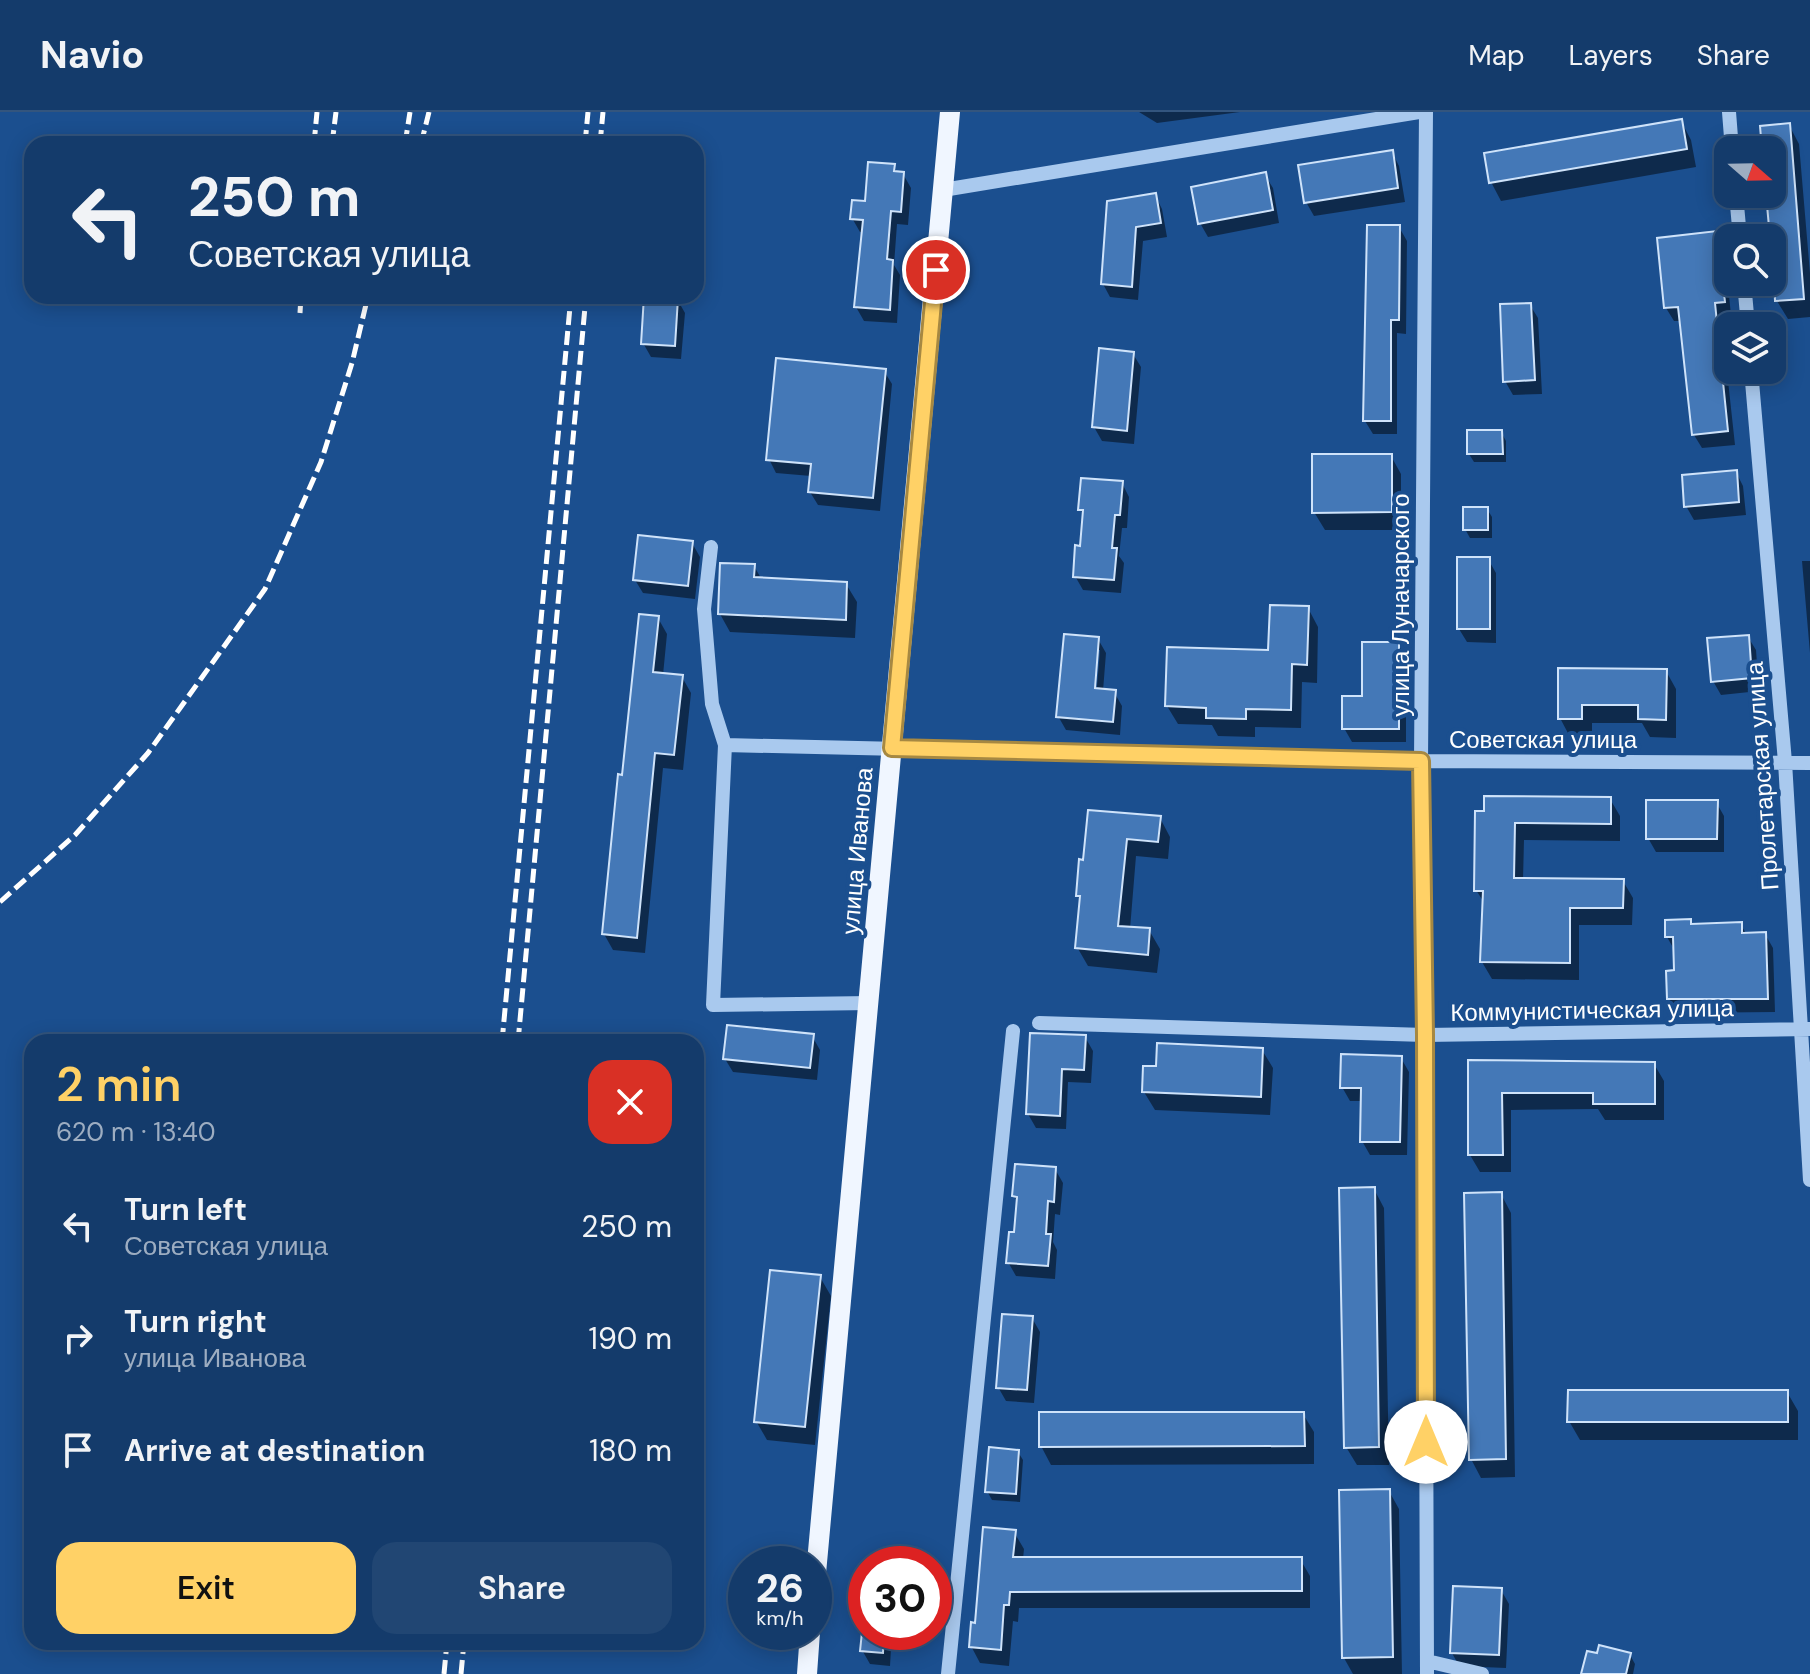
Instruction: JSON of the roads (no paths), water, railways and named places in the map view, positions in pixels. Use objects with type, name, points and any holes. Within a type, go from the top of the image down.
[{"type":"main road","name":"улица Иванова","points":[[819,1546],[950,112]]},
{"type":"main road","points":[[807,1674],[809,1650]]},
{"type":"street","points":[[943,190],[1419,112]]},
{"type":"street","name":"улица Луначарского","points":[[1426,112],[1421,761],[1427,1667]]},
{"type":"street","points":[[1729,112],[1731,136]]},
{"type":"street","name":"Пролетарская улица","points":[[1752,384],[1805,1029],[1810,1180]]},
{"type":"street","points":[[711,547],[704,609],[712,704],[725,745],[713,1005],[870,1003]]},
{"type":"street","name":"Советская улица","points":[[725,745],[1421,761],[1810,763]]},
{"type":"street","name":"Коммунистическая улица","points":[[1039,1023],[1425,1035],[1805,1029]]},
{"type":"street","points":[[948,1674],[1013,1031]]},
{"type":"street","points":[[1427,1667],[1482,1674]]},
{"type":"railway","points":[[315,136],[317,112]]},
{"type":"railway","points":[[333,136],[336,112]]},
{"type":"railway","points":[[406,136],[410,112]]},
{"type":"railway","points":[[423,136],[429,112]]},
{"type":"railway","points":[[586,136],[588,112]]},
{"type":"railway","points":[[601,136],[603,112]]},
{"type":"railway","points":[[300,313],[301,304]]},
{"type":"railway","points":[[0,902],[75,835],[148,753],[265,589],[321,462],[352,363],[366,304]]},
{"type":"railway","points":[[503,1034],[570,304]]},
{"type":"railway","points":[[519,1034],[585,304]]},
{"type":"railway","points":[[444,1674],[446,1650]]},
{"type":"railway","points":[[461,1674],[463,1650]]}]
